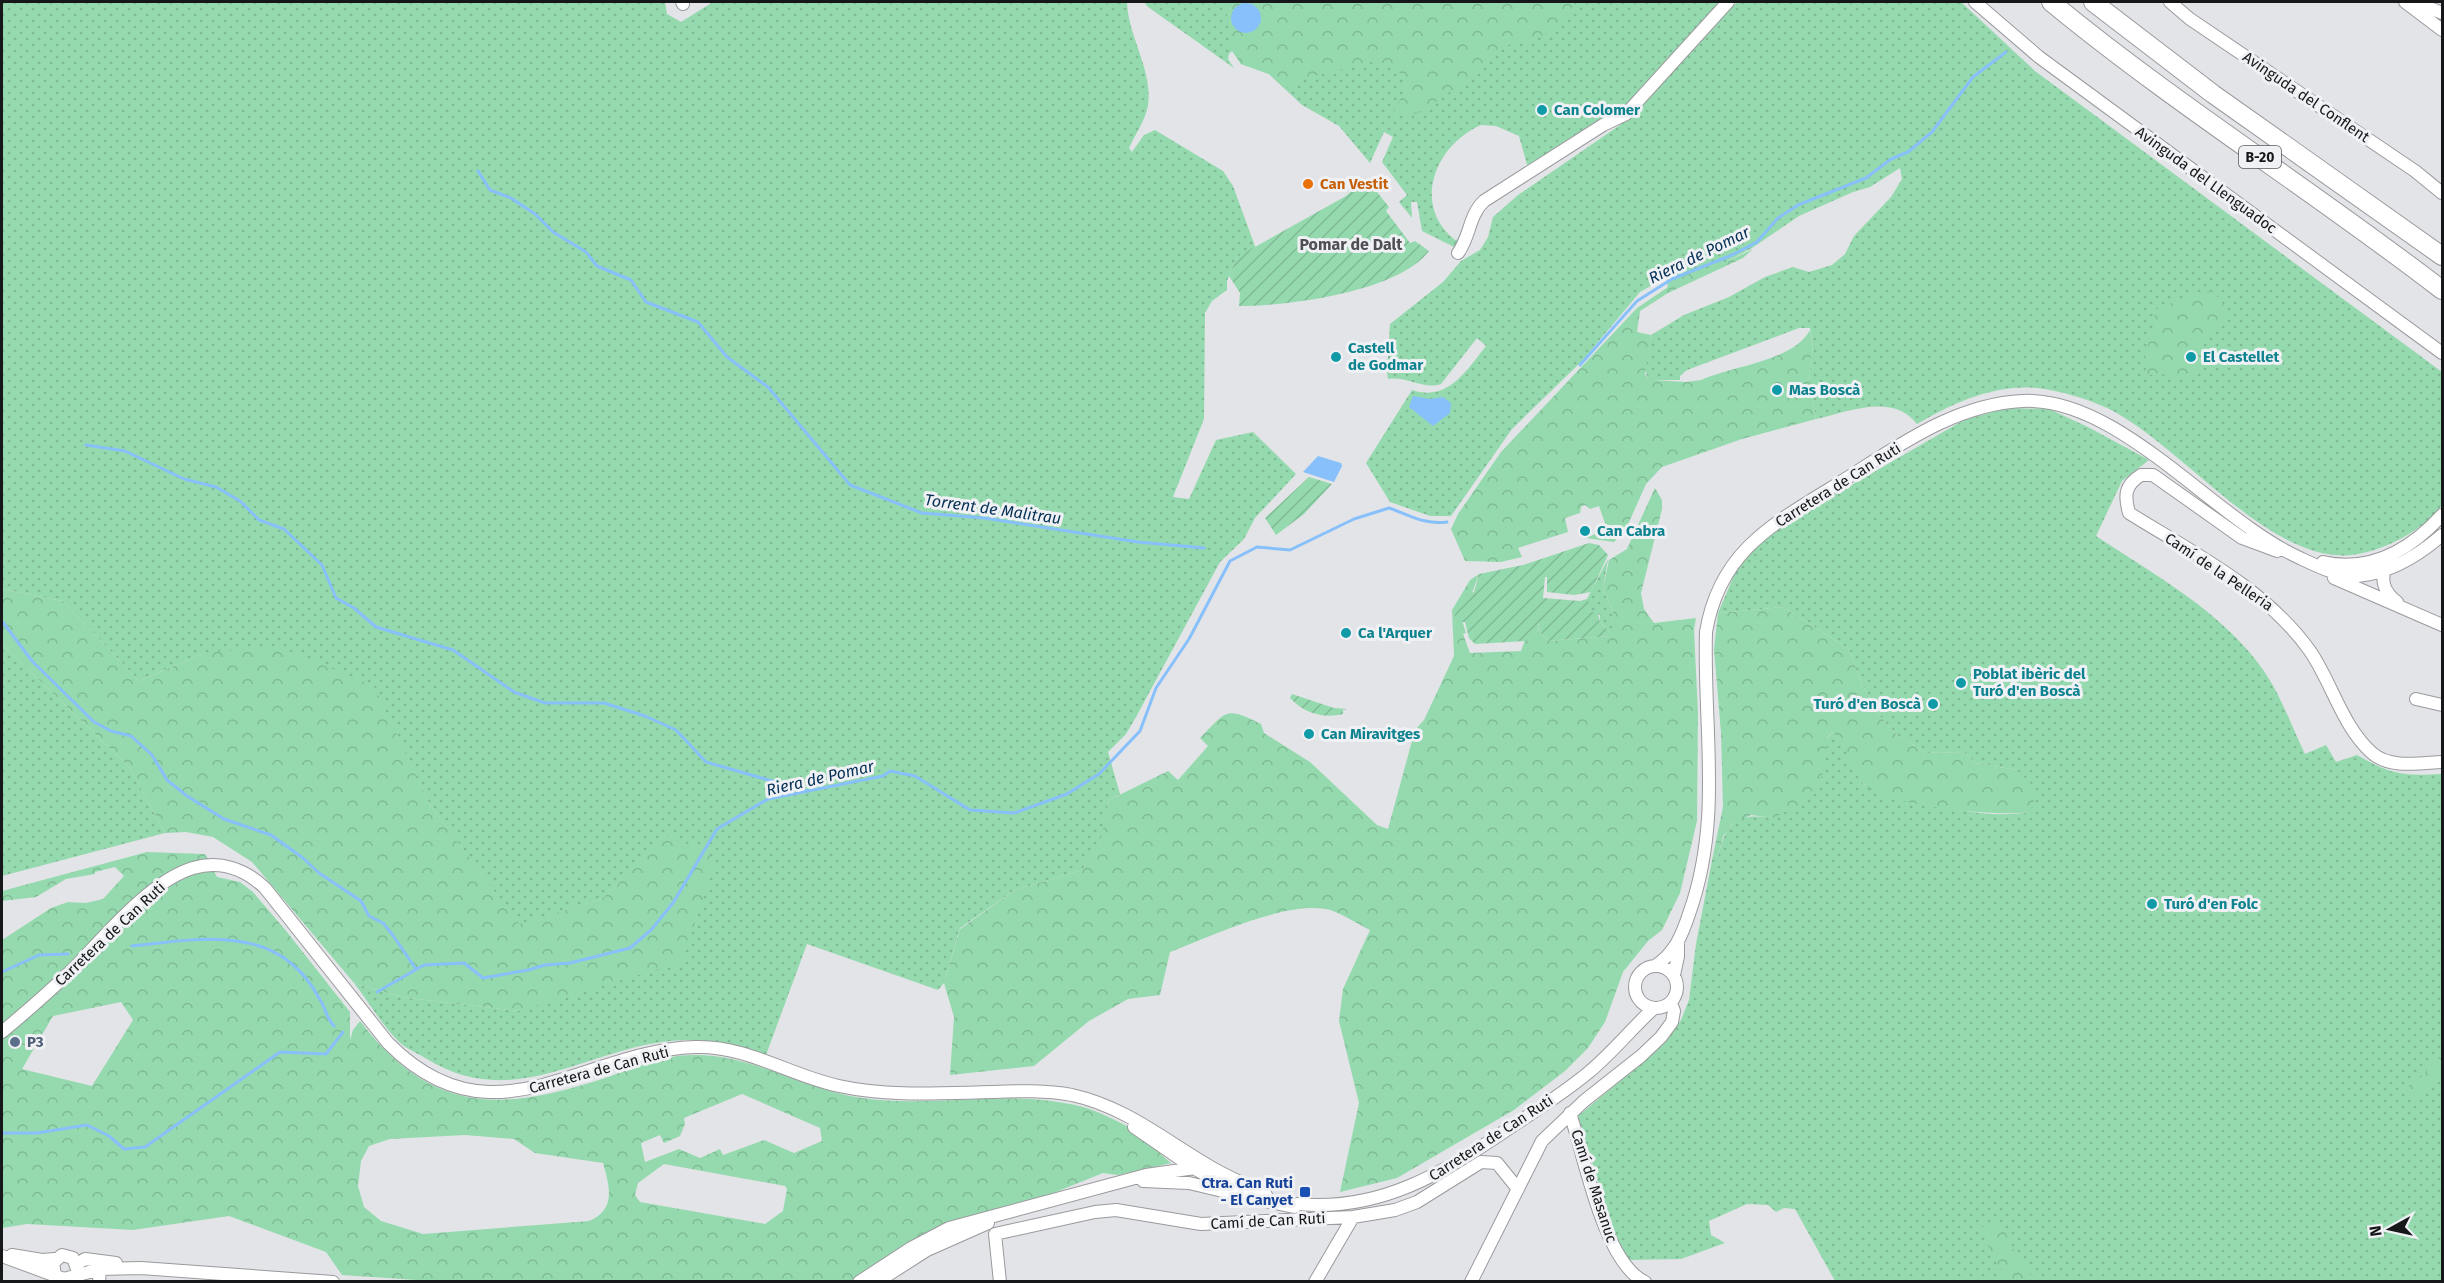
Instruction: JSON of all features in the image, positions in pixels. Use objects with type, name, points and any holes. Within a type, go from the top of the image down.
[{"type":"highway","name":"B-20","points":[[2051,2],[2120,58],[2351,220],[2442,290]]},
{"type":"highway","name":"B-20","points":[[2093,2],[2213,94],[2442,256]]},
{"type":"street","points":[[1458,253],[1465,244],[1477,208],[1484,201],[1603,125],[1626,114],[1728,2]]},
{"type":"street","name":"Avinguda del Llenguadoc","points":[[1975,2],[2039,57],[2442,353]]},
{"type":"street","name":"Avinguda del Conflent","points":[[2170,2],[2190,19],[2415,171],[2442,193]]},
{"type":"street","points":[[2405,2],[2442,30]]},
{"type":"street","points":[[2415,2],[2442,13]]},
{"type":"street","name":"Carretera de Can Ruti","points":[[1674,975],[1678,944],[1698,885],[1710,806],[1706,652],[1709,614],[1721,580],[1737,557],[1777,522],[1950,419],[1993,404],[2043,401],[2068,407],[2119,431],[2231,517],[2310,568],[2442,625]]},
{"type":"street","name":"Carretera de Can Ruti","points":[[2127,488],[2140,475],[2153,476],[2242,538],[2261,547],[2294,556],[2328,564],[2354,565],[2397,553]]},
{"type":"street","name":"Camí de la Pelleria","points":[[2127,488],[2125,499],[2129,513],[2227,574],[2273,607],[2310,652],[2355,734],[2373,754],[2395,763],[2442,762]]},
{"type":"street","name":"Carretera de Can Ruti","points":[[2384,570],[2397,553],[2422,536],[2442,515]]},
{"type":"street","name":"Carretera de Can Ruti","points":[[2422,536],[2442,529]]},
{"type":"street","name":"Carretera de Can Ruti","points":[[2294,556],[2348,576],[2384,570],[2414,556],[2442,535]]},
{"type":"street","points":[[2384,570],[2383,583],[2386,594],[2405,608]]},
{"type":"street","points":[[2416,699],[2442,705]]},
{"type":"street","name":"Carretera de Can Ruti","points":[[2,1032],[37,1003],[139,904],[169,879],[193,868],[216,865],[244,872],[265,888],[388,1043],[412,1065],[453,1086],[485,1092],[527,1090],[664,1050],[697,1047],[729,1050],[839,1086],[893,1094],[1035,1091],[1072,1095],[1107,1105],[1141,1123],[1215,1169],[1266,1195]]},
{"type":"street","name":"Carretera de Can Ruti","points":[[1655,966],[1678,944]]},
{"type":"street","points":[[1471,1281],[1542,1141],[1570,1113],[1641,1056],[1672,1022],[1674,1011],[1639,999],[1635,989],[1637,978],[1646,969],[1655,966],[1667,969],[1674,975],[1677,987],[1661,1006]]},
{"type":"street","name":"Carretera de Can Ruti","points":[[1628,1033],[1639,999]]},
{"type":"street","name":"Carretera de Can Ruti","points":[[1192,1167],[1244,1189],[1299,1204],[1335,1205],[1363,1202],[1409,1188],[1476,1151],[1575,1083],[1628,1033],[1661,1006]]},
{"type":"street","name":"Carretera de Can Ruti","points":[[1095,1102],[1192,1167],[1242,1196],[1294,1207],[1299,1204]]},
{"type":"street","name":"Camí de Masanuc","points":[[1570,1113],[1612,1244],[1626,1268],[1645,1281]]},
{"type":"street","name":"Camí de Can Ruti","points":[[1000,1281],[995,1234],[1095,1212],[1116,1210],[1201,1224],[1353,1217],[1417,1202],[1481,1162],[1497,1163],[1518,1189]]},
{"type":"street","name":"Camí de Can Ruti","points":[[859,1281],[956,1225],[1014,1212],[1146,1175],[1192,1167]]},
{"type":"street","name":"Camí de Can Ruti","points":[[1130,1181],[1189,1183],[1242,1196]]},
{"type":"street","name":"Camí de Can Ruti","points":[[877,1281],[921,1254],[1014,1212]]},
{"type":"street","points":[[1316,1281],[1353,1217]]},
{"type":"street","name":"Camí de Can Ruti","points":[[921,1254],[930,1243],[956,1225]]},
{"type":"street","points":[[2,1255],[42,1260],[55,1259],[67,1254],[68,1276]]},
{"type":"street","points":[[2,1255],[68,1276],[99,1275],[141,1268]]},
{"type":"street","points":[[55,1259],[52,1268],[68,1276]]},
{"type":"street","points":[[68,1276],[85,1259],[141,1268],[333,1281]]},
{"type":"street","name":"Camí de Can Ruti","points":[[867,1281],[884,1270],[887,1263]]},
{"type":"green space","points":[[2,2],[665,2],[667,14],[681,22],[713,2],[1127,2],[1131,28],[1144,66],[1149,92],[1145,116],[1129,148],[1132,152],[1144,135],[1155,130],[1223,171],[1233,186],[1256,249],[1237,257],[1227,281],[1227,290],[1212,301],[1205,313],[1204,419],[1173,497],[1189,499],[1216,440],[1253,432],[1296,474],[1255,518],[1244,539],[1220,562],[1126,734],[1108,752],[1120,794],[1109,800],[1101,843],[1082,870],[1015,890],[960,928],[944,983],[938,990],[807,944],[766,1055],[716,1043],[685,1040],[651,1044],[555,1072],[524,1078],[492,1080],[459,1074],[401,1044],[386,1028],[354,983],[401,997],[519,1011],[670,836],[602,899],[519,925],[430,805],[373,686],[204,653],[139,681],[63,601],[2,589]]},
{"type":"green space","points":[[1144,2],[1723,2],[1630,105],[1615,111],[1607,119],[1528,168],[1519,136],[1496,126],[1481,125],[1465,134],[1451,146],[1434,177],[1432,194],[1434,210],[1442,226],[1455,240],[1464,238],[1456,248],[1422,231],[1417,202],[1411,202],[1412,218],[1399,202],[1407,195],[1382,162],[1393,137],[1384,132],[1370,163],[1339,126],[1302,105],[1269,74],[1241,64],[1232,51],[1228,59],[1234,68]]},
{"type":"green space","points":[[1226,2],[1575,2],[1563,25],[1527,43],[1510,44],[1494,55],[1471,80],[1430,106],[1410,116],[1392,116],[1405,89],[1402,74],[1387,66],[1372,62],[1302,79],[1285,89],[1269,74],[1241,64],[1230,47]]},
{"type":"green space","points":[[1737,2],[1961,2],[2035,71],[2442,372],[2442,505],[2419,527],[2392,543],[2364,553],[2335,555],[2306,548],[2276,534],[2218,492],[2134,424],[2107,408],[2064,393],[2037,388],[1990,392],[1959,402],[1917,424],[1907,414],[1883,407],[1855,409],[1816,419],[1809,375],[1813,347],[1810,328],[1799,328],[1687,370],[1680,376],[1680,380],[1648,380],[1645,369],[1651,335],[1684,315],[1729,297],[1765,277],[1793,267],[1809,272],[1832,265],[1845,254],[1854,236],[1891,197],[1902,179],[1900,168],[1870,187],[1799,216],[1752,248],[1668,293],[1667,277],[1640,292],[1583,360],[1512,429],[1451,516],[1430,516],[1390,502],[1366,463],[1412,390],[1425,393],[1446,388],[1463,374],[1486,346],[1477,338],[1441,384],[1428,385],[1402,379],[1388,379],[1390,324],[1443,282],[1461,261],[1480,250],[1488,237],[1493,217],[1518,195],[1620,125]]},
{"type":"green space","points":[[1366,178],[1389,207],[1386,211],[1410,243],[1415,241],[1429,251],[1414,265],[1393,277],[1341,294],[1285,303],[1239,306],[1240,293],[1229,276],[1237,257],[1346,196]]},
{"type":"green space","points":[[1753,249],[1743,258],[1668,293],[1640,311],[1637,332],[1651,335],[1645,374],[1648,379],[1653,380],[1686,382],[1701,380],[1777,356],[1791,349],[1810,330],[1813,347],[1809,375],[1816,419],[1742,439],[1662,467],[1646,484],[1626,529],[1614,542],[1586,538],[1607,529],[1599,506],[1590,509],[1585,505],[1581,507],[1580,513],[1565,518],[1568,532],[1518,548],[1522,557],[1501,562],[1465,561],[1451,529],[1458,514],[1501,452],[1637,308],[1686,275],[1707,271]]},
{"type":"green space","points":[[2205,290],[2214,294],[2221,301],[2227,318],[2200,348],[2204,367],[2184,379],[2170,374],[2148,375],[2145,359],[2153,326],[2154,310]]},
{"type":"green space","points":[[2007,408],[2049,409],[2149,460],[2122,481],[2096,536],[2187,596],[2228,630],[2264,671],[2276,691],[2305,754],[2326,745],[2336,762],[2357,755],[2398,773],[2442,774],[2442,1281],[1835,1281],[1795,1209],[1784,1208],[1776,1212],[1768,1205],[1747,1204],[1709,1221],[1711,1235],[1725,1243],[1681,1259],[1628,1260],[1612,1229],[1578,1116],[1656,1051],[1681,1020],[1689,1000],[1696,944],[1713,855],[1718,857],[1721,844],[1730,827],[1742,818],[1774,818],[1832,732],[1841,738],[1864,785],[1946,808],[1988,814],[2030,812],[2017,770],[1975,763],[1964,752],[1926,753],[1897,735],[1878,714],[1862,684],[1849,649],[1783,607],[1718,613],[1735,573],[1755,548],[1782,525],[1964,420]]},
{"type":"green space","points":[[1309,477],[1332,484],[1304,514],[1276,535],[1265,518]]},
{"type":"green space","points":[[1655,488],[1662,500],[1662,509],[1641,593],[1644,609],[1654,623],[1696,618],[1694,630],[1698,713],[1697,821],[1680,893],[1662,930],[1648,941],[1623,972],[1605,1022],[1588,1048],[1565,1071],[1514,1110],[1397,1178],[1340,1192],[1359,1103],[1339,1021],[1343,989],[1370,930],[1333,911],[1316,908],[1296,909],[1274,914],[1170,952],[1160,995],[1128,999],[1089,1021],[1034,1066],[950,1075],[954,1017],[944,983],[960,929],[1015,890],[1082,870],[1100,843],[1109,800],[1168,771],[1178,780],[1208,746],[1200,738],[1222,717],[1233,713],[1261,724],[1264,733],[1310,762],[1377,825],[1388,829],[1415,730],[1424,720],[1454,656],[1452,610],[1470,580],[1479,574],[1462,620],[1466,633],[1463,634],[1470,653],[1521,651],[1527,634],[1538,631],[1539,622],[1541,633],[1548,641],[1611,636],[1613,612],[1603,589],[1609,560],[1627,549]]},
{"type":"green space","points":[[1589,543],[1599,545],[1608,555],[1591,592],[1574,595],[1547,592],[1547,577],[1545,577],[1543,598],[1580,601],[1587,599],[1591,606],[1588,611],[1598,613],[1600,622],[1612,634],[1611,636],[1548,641],[1541,633],[1539,622],[1537,634],[1527,634],[1526,641],[1475,644],[1469,638],[1465,622],[1456,622],[1454,617],[1457,609],[1469,593],[1474,592],[1479,574],[1523,565]]},
{"type":"green space","points":[[1608,559],[1603,589],[1613,612],[1612,634],[1600,622],[1600,615],[1588,611],[1587,599]]},
{"type":"green space","points":[[2,589],[63,601],[139,681],[204,653],[277,646],[374,686],[430,805],[519,924],[602,899],[670,835],[716,859],[682,962],[519,1011],[401,997],[354,983],[252,862],[213,837],[186,832],[165,833],[130,768],[2,644]]},
{"type":"green space","points":[[1783,607],[1849,649],[1862,684],[1878,714],[1897,735],[1926,753],[1964,752],[1975,763],[2017,770],[2033,786],[2034,801],[2030,812],[1994,813],[1945,809],[1898,800],[1879,793],[1861,781],[1843,744],[1832,732],[1828,737],[1822,776],[1804,802],[1774,818],[1751,815],[1732,824],[1723,837],[1718,857],[1713,855],[1723,807],[1721,733],[1714,649],[1718,613]]},
{"type":"green space","points":[[2,644],[130,768],[165,833],[2,876]]},
{"type":"green space","points":[[1292,694],[1334,708],[1347,709],[1343,710],[1343,714],[1328,716],[1314,714],[1295,703],[1290,698]]},
{"type":"green space","points":[[147,852],[205,854],[217,877],[240,882],[253,892],[350,1012],[350,1040],[353,1030],[360,1021],[387,1052],[414,1074],[442,1089],[471,1098],[501,1100],[533,1097],[568,1089],[661,1059],[696,1055],[759,1066],[820,1088],[862,1098],[888,1101],[1019,1099],[1077,1105],[1105,1115],[1132,1129],[1171,1163],[1118,1175],[1103,1173],[1051,1194],[995,1209],[854,1281],[446,1282],[342,1275],[326,1252],[229,1216],[133,1230],[27,1224],[2,1228],[2,940],[51,908],[68,902],[86,903],[103,899],[124,876],[115,867],[95,872],[95,874],[66,879],[36,897],[2,901],[2,891]],"holes":[[[121,1002],[133,1020],[92,1086],[22,1069],[53,1016]],[[742,1094],[820,1128],[822,1141],[794,1153],[764,1140],[723,1155],[720,1149],[700,1158],[679,1149],[645,1162],[641,1143],[660,1135],[664,1143],[680,1136],[685,1124],[684,1118]],[[465,1135],[514,1139],[535,1153],[603,1163],[609,1197],[604,1211],[589,1221],[423,1234],[381,1221],[364,1207],[358,1186],[361,1161],[369,1146],[390,1139]],[[664,1164],[785,1186],[787,1189],[783,1211],[765,1224],[640,1202],[635,1195],[638,1183]]]},
{"type":"green space","points":[[2442,1054],[2442,1075],[2416,1098],[2405,1088],[2421,1077]]},
{"type":"green space","points":[[2002,1225],[2014,1251],[2036,1281],[2006,1281],[1979,1227]]},
{"type":"water","points":[[1246,3],[1257,7],[1261,18],[1257,29],[1246,33],[1235,29],[1231,18],[1235,7]]},
{"type":"water","points":[[1413,396],[1430,399],[1443,397],[1451,403],[1450,413],[1433,426],[1409,407]]},
{"type":"water","points":[[1318,456],[1341,463],[1342,466],[1334,482],[1303,472]]},
{"type":"waterway","name":"Riera de Pomar","points":[[1580,365],[1637,301],[1672,279],[1732,255],[1757,242],[1778,218],[1798,205],[1866,178],[1891,159],[1908,152],[1932,132],[1973,77],[2006,52]]},
{"type":"waterway","name":"Torrent de Malitrau","points":[[478,171],[490,190],[511,198],[535,214],[553,232],[586,252],[597,266],[631,280],[646,302],[698,322],[727,357],[768,387],[850,485],[922,513],[984,518],[1138,542],[1204,548]]},
{"type":"waterway","points":[[86,445],[125,451],[184,479],[216,487],[240,501],[259,520],[284,529],[322,565],[336,598],[354,608],[376,627],[453,650],[514,692],[545,703],[604,703],[645,716],[676,730],[706,762],[807,791]]},
{"type":"waterway","name":"Riera de Pomar","points":[[377,992],[424,965],[464,963],[483,978],[545,965],[570,963],[630,948],[651,930],[673,903],[717,829],[768,799],[883,776],[890,771],[915,776],[970,810],[1014,813],[1067,794],[1099,774],[1140,731],[1156,688],[1189,639],[1230,561],[1257,547],[1290,550],[1354,519],[1389,508],[1424,521],[1447,522]]},
{"type":"waterway","points":[[2,621],[32,661],[94,722],[111,731],[131,736],[152,755],[167,780],[187,796],[224,819],[271,835],[303,858],[319,873],[361,901],[369,916],[383,923],[392,934],[416,969]]},
{"type":"waterway","points":[[132,946],[216,939],[257,945],[276,953],[308,980],[334,1026]]},
{"type":"waterway","points":[[2,972],[39,955],[68,954]]},
{"type":"waterway","points":[[2,1133],[37,1133],[87,1125],[109,1136],[124,1149],[145,1147],[280,1052],[326,1054],[343,1032]]},
{"type":"place","name":"Can Colomer","points":[[1542,110]]},
{"type":"place","name":"Can Vestit","points":[[1308,184]]},
{"type":"place","name":"Castell de Godmar","points":[[1336,357]]},
{"type":"place","name":"El Castellet","points":[[2191,357]]},
{"type":"place","name":"Mas Boscà","points":[[1777,390]]},
{"type":"place","name":"Can Cabra","points":[[1585,531]]},
{"type":"place","name":"Ca l'Arquer","points":[[1346,633]]},
{"type":"place","name":"Poblat ibèric del Turó d'en Boscà","points":[[1961,683]]},
{"type":"place","name":"Turó d'en Boscà","points":[[1933,704]]},
{"type":"place","name":"Can Miravitges","points":[[1309,734]]},
{"type":"place","name":"Turó d'en Folc","points":[[2152,904]]},
{"type":"place","name":"P3","points":[[15,1042]]},
{"type":"place","name":"Ctra. Can Ruti - El Canyet","points":[[1305,1192]]},
{"type":"district","name":"Pomar de Dalt","points":[[1351,244]]}]
